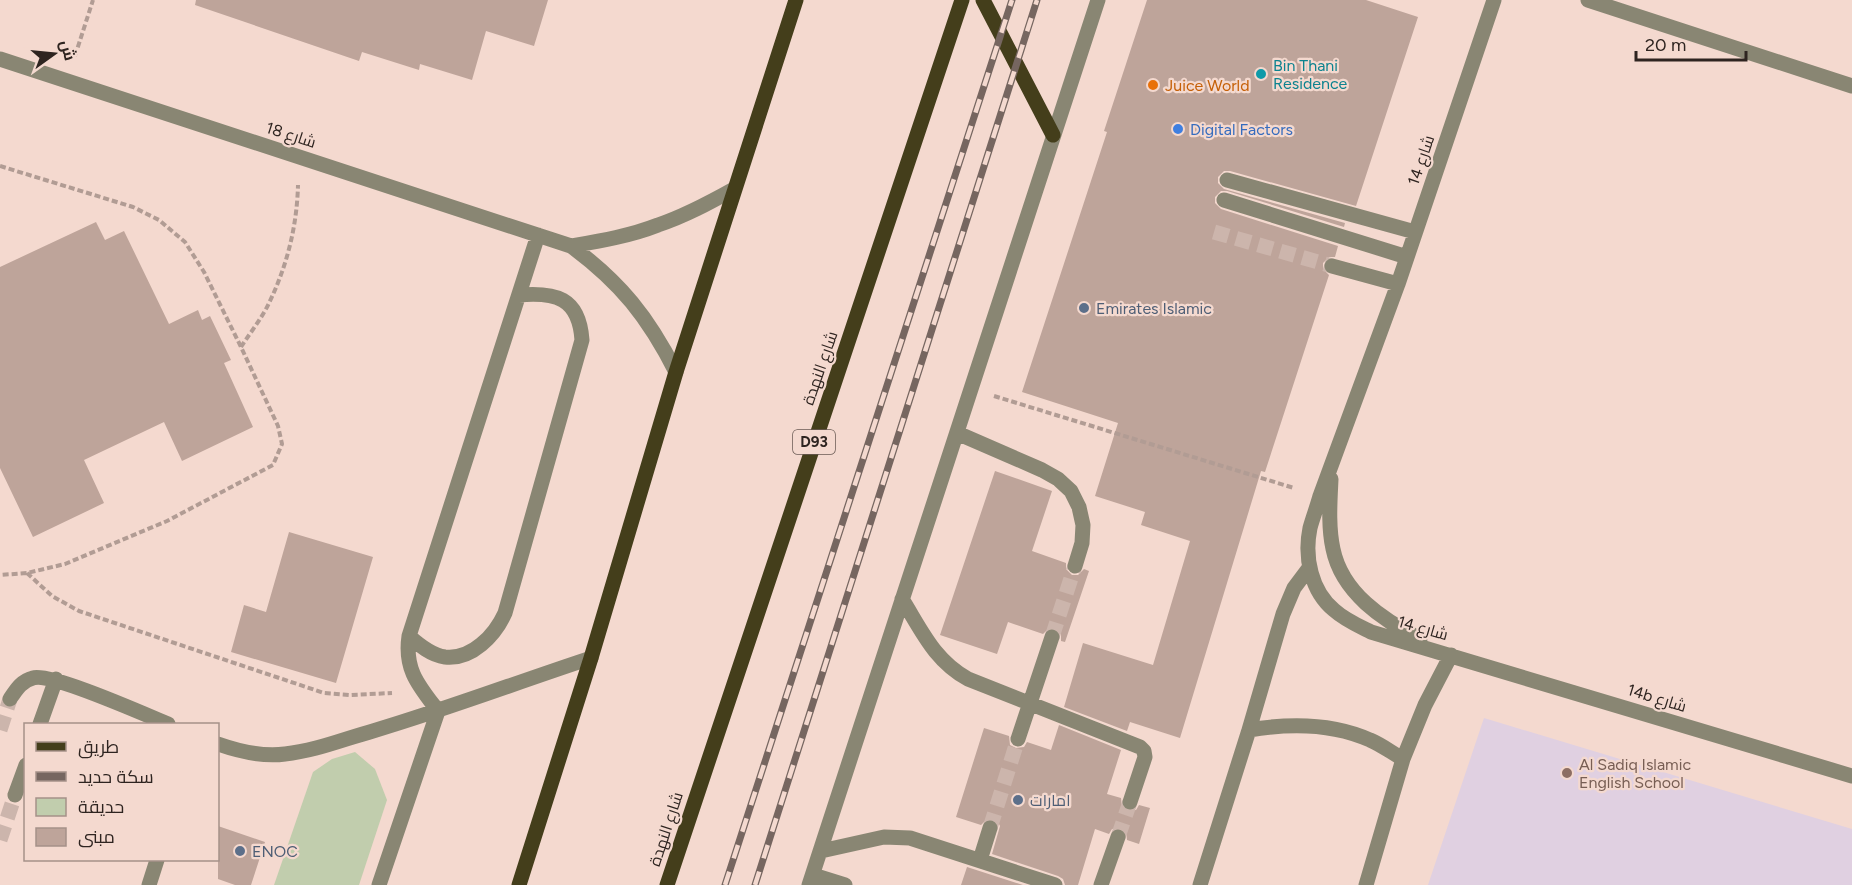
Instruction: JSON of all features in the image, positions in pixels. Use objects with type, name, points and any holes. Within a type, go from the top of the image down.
[{"type":"main road","points":[[520,882],[591,658],[676,372],[796,0]]},
{"type":"main road","name":"شارع النهدة","points":[[666,885],[962,0]]},
{"type":"main road","points":[[983,0],[1053,135]]},
{"type":"street","points":[[845,885],[811,880],[1098,0]]},
{"type":"street","name":"شارع 14","points":[[1451,655],[1371,632],[1354,624],[1334,610],[1319,592],[1309,568],[1308,548],[1310,529],[1320,496],[1398,284],[1494,0]]},
{"type":"street","points":[[1597,2],[1852,86]]},
{"type":"street","name":"شارع 18","points":[[0,59],[571,246],[598,265],[629,297],[661,342],[676,372]]},
{"type":"street","points":[[1227,180],[1415,232]]},
{"type":"street","name":"شارع 18","points":[[571,246],[614,238],[656,226],[696,210],[734,189]]},
{"type":"street","points":[[1224,200],[1407,257]]},
{"type":"street","points":[[438,711],[421,688],[411,668],[408,657],[409,636],[538,235]]},
{"type":"street","points":[[1332,266],[1398,284]]},
{"type":"street","points":[[409,636],[430,652],[444,657],[458,657],[483,643],[500,624],[505,613],[582,340],[577,316],[562,298],[540,294],[519,295]]},
{"type":"street","points":[[957,433],[1042,470],[1058,479],[1071,491],[1079,507],[1083,525],[1082,543],[1075,566]]},
{"type":"street","name":"شارع 14","points":[[1332,466],[1330,500],[1332,539],[1341,573],[1358,596],[1376,613],[1396,627],[1451,655]]},
{"type":"street","points":[[1200,885],[1283,614],[1294,588],[1309,568]]},
{"type":"street","points":[[902,599],[932,649],[954,672],[1140,747],[1145,757],[1130,801]]},
{"type":"street","points":[[1018,739],[1052,637]]},
{"type":"street","points":[[1366,885],[1403,759],[1425,705],[1451,655]]},
{"type":"street","name":"14b شارع","points":[[1451,655],[1852,776]]},
{"type":"street","points":[[219,744],[256,754],[283,754],[309,750],[438,711],[591,658]]},
{"type":"street","points":[[10,699],[18,686],[34,677],[56,680],[165,723]]},
{"type":"street","points":[[40,723],[56,680]]},
{"type":"street","points":[[379,885],[438,711]]},
{"type":"street","points":[[1249,730],[1276,725],[1333,728],[1370,740],[1403,759]]},
{"type":"street","points":[[15,795],[24,770]]},
{"type":"street","points":[[980,860],[990,828]]},
{"type":"street","points":[[1101,885],[1118,837]]},
{"type":"street","points":[[821,851],[871,839],[910,838],[1055,885]]},
{"type":"street","points":[[149,885],[157,861]]},
{"type":"path","points":[[67,81],[93,0]]},
{"type":"path","points":[[241,347],[268,305],[288,258],[297,209],[299,157]]},
{"type":"path","points":[[0,166],[133,207],[159,220],[185,242],[204,272],[241,347],[278,426],[282,444],[273,465],[167,521],[65,564],[27,573],[0,575]]},
{"type":"path","points":[[971,389],[1320,496]]},
{"type":"path","points":[[27,573],[52,596],[79,611],[324,693],[367,695],[421,688]]},
{"type":"shaded area","name":"Al Sadiq Islamic English School","points":[[1484,718],[1852,829],[1852,885],[1428,885]]},
{"type":"green space","points":[[355,752],[375,769],[387,800],[359,885],[274,885],[313,772],[332,759]]},
{"type":"building","points":[[196,0],[548,0],[534,46],[486,31],[472,80],[420,64],[419,70],[362,52],[359,61],[195,5]]},
{"type":"building","points":[[1147,0],[1366,0],[1418,17],[1356,206],[1230,171],[1224,171],[1218,177],[1218,183],[1224,189],[1345,223],[1344,227],[1227,191],[1221,191],[1215,197],[1215,203],[1221,209],[1338,246],[1335,257],[1329,257],[1323,263],[1323,269],[1329,275],[1265,472],[1261,471],[1180,738],[1130,722],[1127,731],[1064,707],[1083,643],[1153,665],[1190,541],[1141,525],[1145,512],[1095,496],[1118,423],[1022,392],[1107,132],[1104,131]]},
{"type":"building","points":[[96,222],[105,240],[124,231],[169,324],[198,310],[202,320],[210,316],[231,360],[224,363],[253,427],[182,461],[164,422],[84,460],[104,503],[33,537],[0,468],[0,267]]},
{"type":"building","points":[[995,471],[1052,491],[1032,551],[1066,563],[1066,569],[1072,575],[1078,575],[1084,569],[1089,571],[1065,642],[1061,641],[1061,634],[1056,628],[1049,628],[1043,634],[1008,622],[997,654],[940,635]]},
{"type":"building","points":[[289,532],[373,557],[336,683],[231,652],[244,605],[266,612]]},
{"type":"building","points":[[1059,725],[1121,750],[1107,794],[1121,798],[1122,808],[1127,811],[1136,810],[1139,805],[1150,808],[1139,844],[1127,840],[1126,831],[1121,828],[1112,829],[1109,834],[1095,829],[1078,885],[1065,885],[1063,879],[1058,876],[992,854],[1000,826],[993,819],[987,819],[981,825],[956,817],[984,728],[1009,736],[1010,745],[1016,748],[1024,747],[1027,742],[1051,750]]},
{"type":"building","name":"ENOC","points":[[219,826],[265,842],[251,885],[235,885],[218,879]]},
{"type":"building","points":[[967,867],[1023,885],[961,885]]},
{"type":"tunnel","points":[[1214,232],[1332,266]]},
{"type":"tunnel","points":[[1052,637],[1075,566]]},
{"type":"tunnel","points":[[0,730],[10,699]]},
{"type":"tunnel","points":[[990,828],[1018,739]]},
{"type":"tunnel","points":[[0,840],[15,795]]},
{"type":"tunnel","points":[[1118,837],[1130,802]]},
{"type":"railway","points":[[725,885],[1012,0]]},
{"type":"railway","points":[[755,885],[1037,0]]},
{"type":"place","name":"Bin Thani Residence","points":[[1261,74]]},
{"type":"place","name":"Juice World","points":[[1153,85]]},
{"type":"place","name":"Digital Factors","points":[[1178,129]]},
{"type":"place","name":"Emirates Islamic","points":[[1084,308]]},
{"type":"place","name":"Al Sadiq Islamic English School","points":[[1567,773]]},
{"type":"place","name":"امارات","points":[[1018,800]]},
{"type":"place","name":"ENOC","points":[[240,851]]}]
